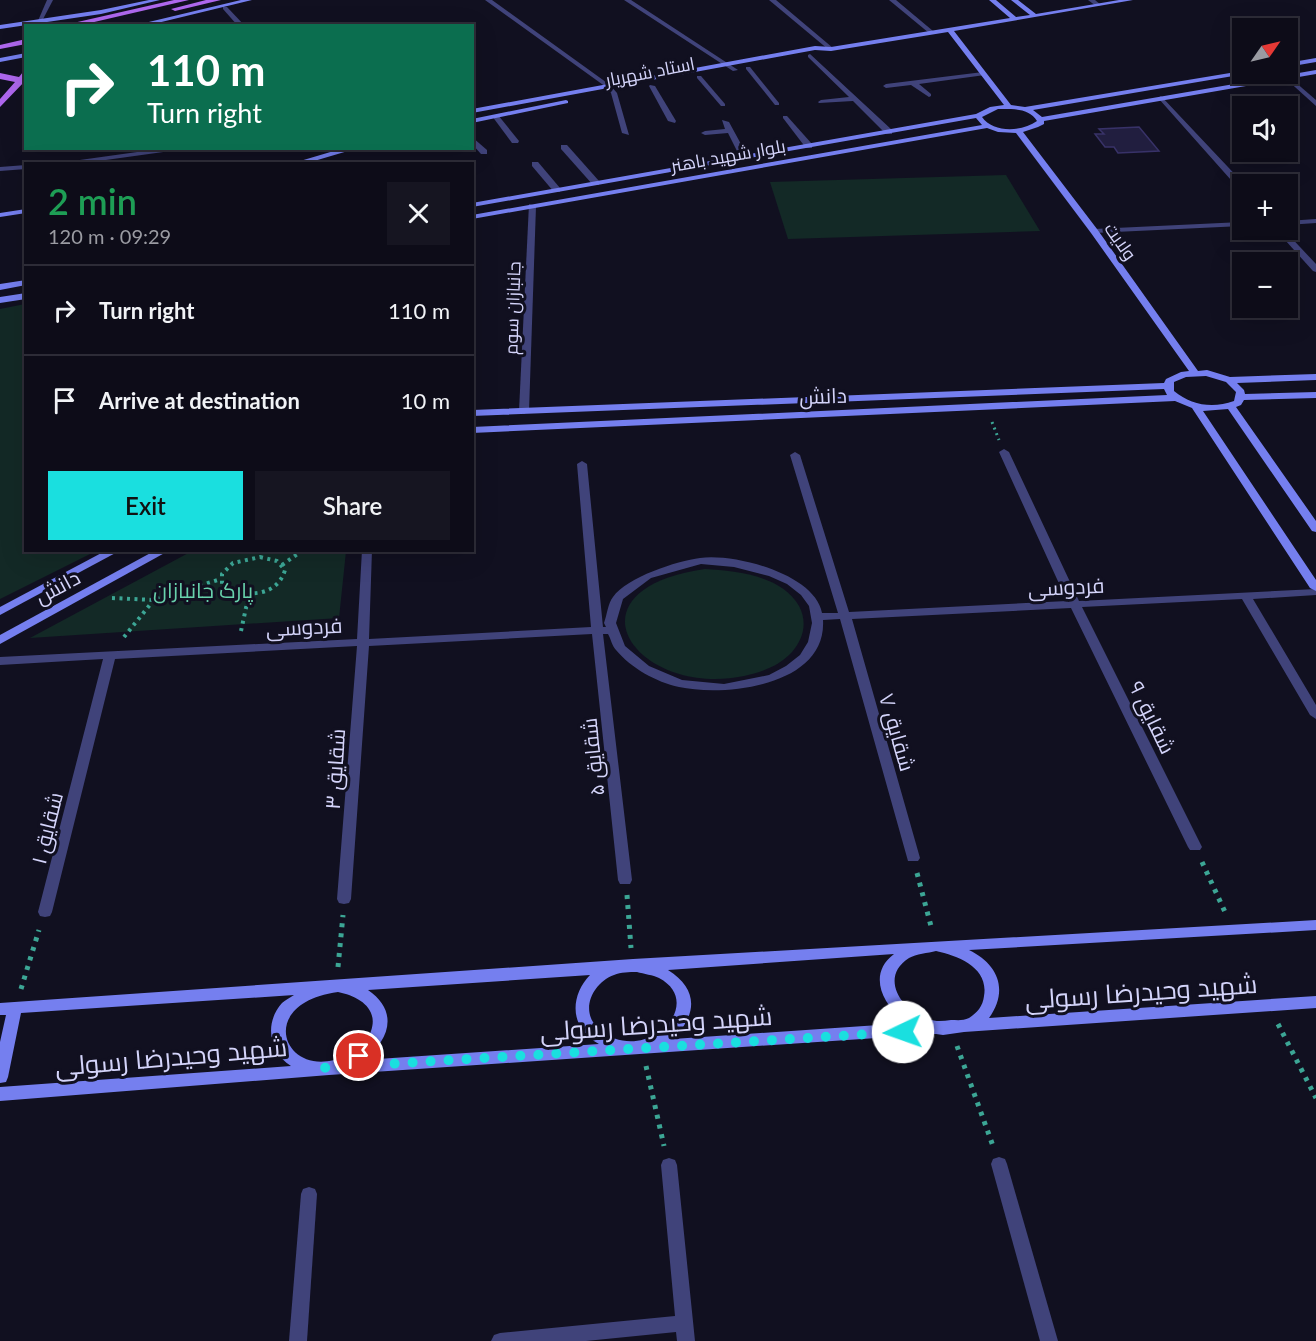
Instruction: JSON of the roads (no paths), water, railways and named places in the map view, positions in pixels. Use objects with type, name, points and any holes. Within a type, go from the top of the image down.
[{"type":"main road","points":[[73,24],[185,0]]},
{"type":"main road","points":[[108,24],[217,0]]},
{"type":"main road","points":[[0,39],[24,34]]},
{"type":"main road","points":[[0,47],[24,41]]},
{"type":"main road","points":[[0,76],[22,77]]},
{"type":"main road","points":[[0,104],[22,77]]},
{"type":"street","points":[[39,22],[50,0]]},
{"type":"street","points":[[0,27],[157,0]]},
{"type":"street","points":[[144,24],[249,0]]},
{"type":"street","points":[[488,0],[608,86],[614,93],[626,133]]},
{"type":"street","points":[[627,0],[735,70]]},
{"type":"street","points":[[772,0],[831,49]]},
{"type":"street","points":[[892,0],[931,32]]},
{"type":"street","points":[[992,0],[1014,18]]},
{"type":"street","points":[[1014,0],[1034,15]]},
{"type":"street","points":[[1091,0],[1098,5]]},
{"type":"street","name":"استاد شهریار","points":[[474,121],[810,56],[831,49],[1130,0]]},
{"type":"street","points":[[225,8],[240,24]]},
{"type":"street","points":[[949,29],[1009,107],[1024,109],[1232,75]]},
{"type":"street","name":"استاد شهریار","points":[[474,111],[815,48],[831,49]]},
{"type":"street","points":[[0,60],[24,55]]},
{"type":"street","points":[[810,56],[889,132]]},
{"type":"street","points":[[1298,63],[1316,60]]},
{"type":"street","points":[[748,68],[777,104]]},
{"type":"street","points":[[1298,75],[1316,72]]},
{"type":"street","points":[[886,86],[983,74]]},
{"type":"street","points":[[699,77],[723,105]]},
{"type":"street","points":[[913,83],[929,95]]},
{"type":"street","points":[[1024,109],[1041,119],[1245,84]]},
{"type":"street","points":[[1295,84],[1316,104]]},
{"type":"street","points":[[652,86],[672,121]]},
{"type":"street","points":[[1161,98],[1232,176]]},
{"type":"street","points":[[821,102],[855,99]]},
{"type":"street","name":"بلوار شهید باهنر","points":[[474,205],[978,116],[992,108],[1009,107]]},
{"type":"street","points":[[496,116],[515,141]]},
{"type":"street","points":[[978,116],[983,123],[989,126]]},
{"type":"street","points":[[784,117],[809,146]]},
{"type":"street","points":[[1018,130],[1034,128],[1041,122],[1041,119]]},
{"type":"street","points":[[725,122],[744,157]]},
{"type":"street","name":"بلوار شهید باهنر","points":[[474,217],[989,126],[1018,130]]},
{"type":"street","name":"ولایت","points":[[1018,130],[1094,231],[1195,373]]},
{"type":"street","points":[[705,133],[730,131]]},
{"type":"street","points":[[474,141],[484,152]]},
{"type":"street","points":[[564,147],[596,183]]},
{"type":"street","points":[[70,162],[166,150]]},
{"type":"street","points":[[301,162],[347,150]]},
{"type":"street","points":[[536,164],[557,190]]},
{"type":"street","points":[[0,170],[24,167]]},
{"type":"street","name":"جانبازان سوم","points":[[524,411],[532,206]]},
{"type":"street","points":[[0,215],[24,211]]},
{"type":"street","points":[[1298,222],[1316,221]]},
{"type":"street","points":[[1094,231],[1232,224]]},
{"type":"street","points":[[1289,240],[1316,269]]},
{"type":"street","points":[[0,287],[24,282]]},
{"type":"street","points":[[0,300],[24,296]]},
{"type":"street","points":[[1316,377],[1229,380],[1195,373],[1175,376],[1167,386],[1175,398],[1195,406],[1208,408],[1230,406],[1242,398],[1316,395]]},
{"type":"street","points":[[1229,380],[1241,392],[1242,398]]},
{"type":"street","name":"دانش","points":[[474,413],[1167,386]]},
{"type":"street","name":"دانش","points":[[474,430],[1175,398]]},
{"type":"street","points":[[1195,406],[1316,590]]},
{"type":"street","points":[[1230,406],[1316,529]]},
{"type":"street","name":"شقایق ۹","points":[[1004,452],[1075,605],[1196,847]]},
{"type":"street","name":"شقایق ۷","points":[[795,455],[845,616],[913,858]]},
{"type":"street","name":"شقایق ۵","points":[[582,465],[603,630],[625,880]]},
{"type":"street","name":"دانش","points":[[0,612],[112,552]]},
{"type":"street","name":"دانش","points":[[0,640],[161,552]]},
{"type":"street","name":"شقایق ۳","points":[[344,899],[363,642],[367,552]]},
{"type":"street","points":[[701,561],[733,562],[764,569],[790,581],[809,598],[819,617],[818,638],[806,657],[784,673],[754,684],[720,688],[685,685],[653,675],[628,660],[614,640],[603,630],[622,592],[643,576],[669,566],[701,561]]},
{"type":"street","name":"فردوسی","points":[[819,617],[1246,596],[1316,590]]},
{"type":"street","points":[[1246,596],[1316,715]]},
{"type":"street","name":"فردوسی","points":[[0,661],[603,630]]},
{"type":"street","name":"شقایق ۱","points":[[45,912],[110,655]]},
{"type":"street","points":[[0,1077],[7,1009],[337,986],[633,966],[936,946],[954,949],[982,967],[990,980],[994,993],[990,1006],[982,1017],[968,1025],[951,1029],[933,1028],[916,1022],[901,1012],[891,1000],[886,986],[887,973],[894,961],[905,952],[920,947],[936,946],[1232,930],[1316,924]]},
{"type":"street","points":[[633,966],[665,974],[676,983],[683,995],[686,1009],[682,1022],[672,1034],[659,1043],[642,1047],[624,1047],[608,1043],[594,1034],[585,1023],[581,1010],[583,996],[596,979],[616,968],[633,966]]},
{"type":"street","points":[[337,986],[353,988],[367,995],[376,1005],[380,1017],[379,1032],[371,1045],[359,1056],[342,1064],[324,1068],[308,1067],[293,1061],[283,1052],[277,1040],[276,1027],[291,1002],[320,988],[337,986]]},
{"type":"street","name":"شهید وحیدرضا رسولی","points":[[0,1094],[324,1068],[951,1029],[1316,1002]]},
{"type":"street","points":[[999,1164],[1049,1341]]},
{"type":"street","points":[[500,1341],[685,1332],[669,1165]]},
{"type":"street","points":[[298,1341],[309,1194]]},
{"type":"park label","name":"پارک جانبازان","points":[[203,589]]}]
